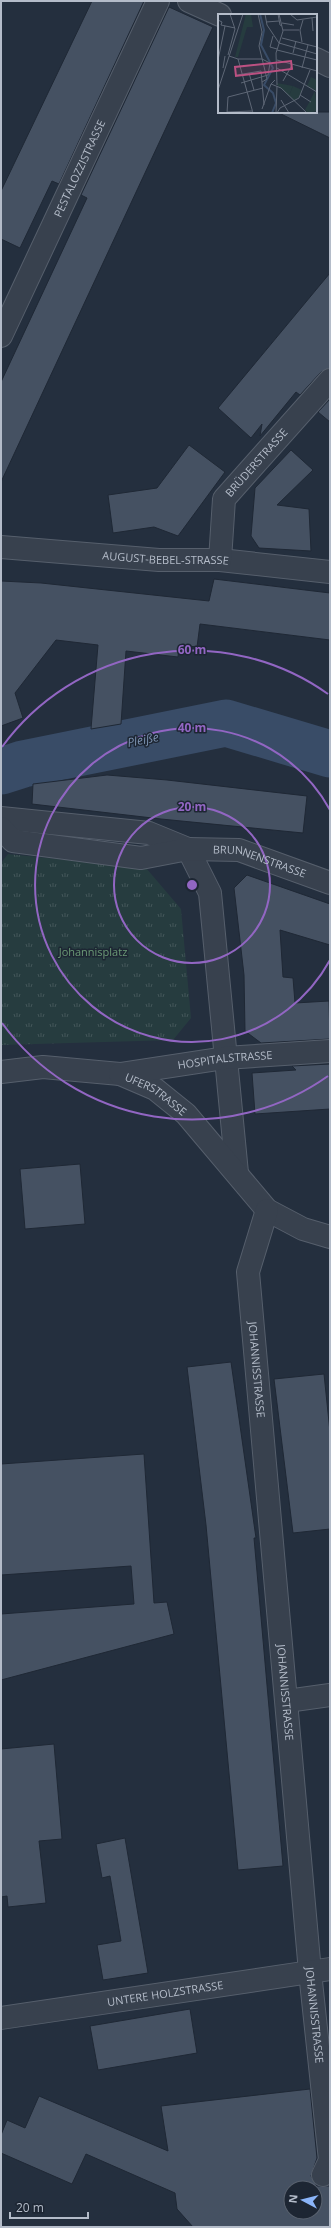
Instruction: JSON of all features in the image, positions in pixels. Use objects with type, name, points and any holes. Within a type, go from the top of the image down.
[{"type":"street","name":"PESTALOZZISTRASSE","points":[[1,336],[158,1]]},
{"type":"street","points":[[189,1],[218,14]]},
{"type":"street","points":[[317,60],[330,66]]},
{"type":"street","name":"BRÜDERSTRASSE","points":[[220,560],[224,499],[330,380]]},
{"type":"street","name":"AUGUST-BEBEL-STRASSE","points":[[1,547],[159,560],[220,560],[330,572]]},
{"type":"street","points":[[1,818],[149,833],[188,849],[210,893],[237,1173]]},
{"type":"street","points":[[1,828],[13,841],[141,858],[188,849]]},
{"type":"street","name":"BRUNNENSTRASSE","points":[[188,849],[239,850],[330,883]]},
{"type":"street","name":"HOSPITALSTRASSE","points":[[120,1074],[225,1058],[330,1051]]},
{"type":"street","name":"UFERSTRASSE","points":[[1,1072],[43,1067],[120,1074],[155,1089],[186,1114],[267,1210]]},
{"type":"street","points":[[267,1210],[303,1229],[330,1237]]},
{"type":"street","name":"JOHANNISSTRASSE","points":[[267,1210],[248,1272],[287,1701],[320,1970],[330,2160],[323,2175]]},
{"type":"street","points":[[287,1701],[330,1695]]},
{"type":"street","name":"UNTERE HOLZSTRASSE","points":[[1,2018],[320,1970]]},
{"type":"green space","name":"Johannisplatz","points":[[8,854],[146,868],[181,909],[191,1018],[173,1040],[1,1045],[1,863]]},
{"type":"building","points":[[92,1],[144,1],[59,184],[52,181],[20,248],[1,239],[1,191]]},
{"type":"building","points":[[169,7],[213,27],[1,482],[1,382],[87,198],[81,195]]},
{"type":"building","points":[[330,112],[330,138],[279,113]]},
{"type":"building","points":[[330,273],[330,368],[321,372],[300,395],[296,392],[260,436],[262,424],[251,438],[218,408]]},
{"type":"building","points":[[330,399],[330,422],[318,412]]},
{"type":"building","points":[[189,445],[225,472],[178,536],[154,527],[113,533],[108,495],[157,488]]},
{"type":"building","points":[[291,450],[313,470],[277,505],[309,509],[311,551],[259,548],[251,536],[255,488]]},
{"type":"building","points":[[214,579],[330,593],[330,640],[200,624],[197,647],[179,645],[178,657],[126,651],[121,724],[91,729],[98,645],[56,640],[15,693],[23,718],[1,726],[1,581],[41,583],[209,601]]},
{"type":"building","points":[[107,775],[167,780],[307,796],[303,833],[32,804],[33,784]]},
{"type":"building","points":[[247,875],[330,904],[330,945],[280,930],[283,977],[293,978],[295,1003],[329,1001],[330,1039],[261,1043],[245,1031],[244,975],[234,888]]},
{"type":"building","points":[[330,1064],[330,1109],[255,1114],[252,1073],[296,1070],[292,1066]]},
{"type":"building","points":[[80,1164],[85,1224],[25,1229],[20,1169]]},
{"type":"building","points":[[231,1362],[256,1538],[254,1538],[283,1866],[238,1870],[206,1525],[187,1367]]},
{"type":"building","points":[[324,1374],[330,1432],[330,1529],[293,1533],[274,1379]]},
{"type":"building","points":[[144,1454],[154,1603],[167,1602],[174,1634],[1,1680],[1,1614],[134,1604],[131,1566],[1,1575],[1,1464]]},
{"type":"building","points":[[54,1744],[62,1839],[39,1841],[46,1903],[8,1907],[7,1896],[1,1897],[1,1749]]},
{"type":"building","points":[[125,1838],[148,1973],[103,1980],[97,1945],[121,1941],[110,1876],[102,1878],[96,1844]]},
{"type":"building","points":[[190,2009],[197,2053],[98,2070],[90,2026]]},
{"type":"building","points":[[310,2089],[317,2158],[311,2176],[313,2180],[283,2180],[283,2220],[323,2220],[323,2186],[330,2186],[330,2227],[193,2227],[177,2209],[175,2193],[86,2154],[72,2184],[1,2153],[1,2135],[7,2120],[25,2128],[39,2096],[168,2151],[161,2106]]},
{"type":"waterway","name":"Pleiße","points":[[1,771],[23,764],[226,723],[330,754]]}]
